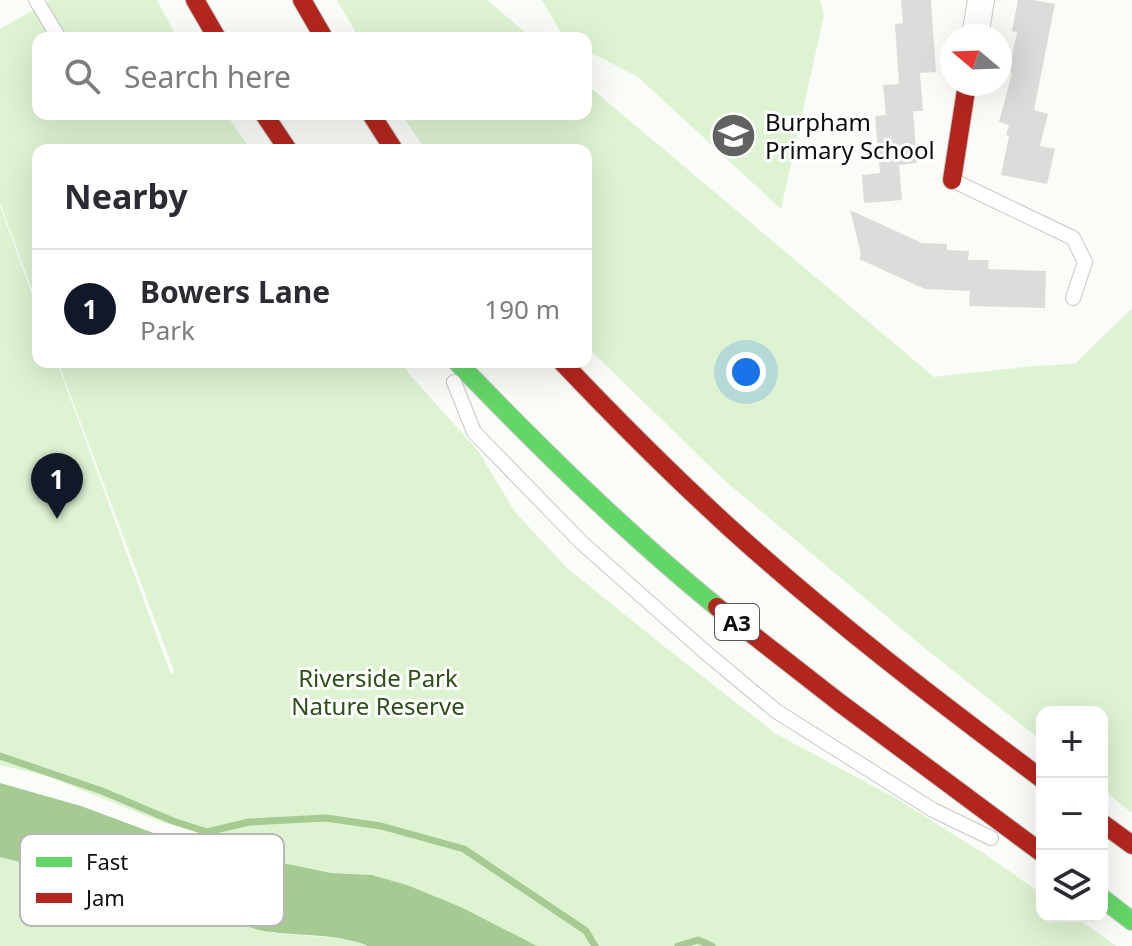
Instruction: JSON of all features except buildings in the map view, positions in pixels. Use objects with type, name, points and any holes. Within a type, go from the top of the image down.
[{"type":"main road","points":[[195,0],[214,32]]},
{"type":"main road","points":[[302,0],[321,32]]},
{"type":"main road","points":[[952,180],[965,96]]},
{"type":"main road","points":[[268,120],[284,144]]},
{"type":"main road","points":[[375,120],[390,144]]},
{"type":"main road","name":"A3","points":[[463,368],[532,441],[644,546],[763,644],[1038,850]]},
{"type":"main road","points":[[568,368],[662,465],[743,540],[849,631],[1041,778]]},
{"type":"main road","points":[[1108,827],[1132,845]]},
{"type":"main road","points":[[1108,903],[1132,921]]},
{"type":"street","points":[[977,24],[981,0]]},
{"type":"lane","points":[[36,0],[55,32]]},
{"type":"lane","points":[[952,180],[1073,238],[1085,262],[1073,298]]},
{"type":"lane","points":[[448,368],[474,432],[582,543],[704,651],[776,711],[933,810],[1036,860]]},
{"type":"green space","points":[[51,0],[157,0],[174,32],[32,32],[32,120],[230,120],[247,144],[32,144],[32,290],[0,203],[0,29]]},
{"type":"green space","points":[[337,0],[487,0],[525,32],[356,32]]},
{"type":"green space","name":"Burpham Primary School","points":[[542,0],[820,0],[824,15],[781,209],[638,77],[592,53],[592,32],[561,32]]},
{"type":"green space","points":[[592,89],[934,377],[1075,364],[1132,308],[1132,813],[1108,794],[1108,706],[1036,706],[1036,736],[921,645],[724,480],[592,352],[592,144],[422,144],[405,120],[592,120]]},
{"type":"green space","name":"Riverside Park Nature Reserve","points":[[0,206],[32,294],[32,368],[59,368],[171,675],[174,671],[60,368],[405,368],[479,452],[515,512],[567,568],[776,734],[899,800],[1036,890],[1036,922],[1082,922],[1116,946],[537,946],[461,907],[407,885],[372,875],[331,873],[284,864],[284,834],[216,834],[161,822],[47,776],[0,765]]},
{"type":"green space","points":[[0,857],[20,863],[20,926],[250,926],[275,933],[348,939],[368,946],[0,946]]},
{"type":"shaded area","points":[[0,783],[81,806],[156,834],[20,834],[20,862],[0,857]]},
{"type":"shaded area","points":[[284,863],[331,873],[372,875],[407,885],[461,907],[537,946],[368,946],[342,939],[245,926],[284,926]]},
{"type":"waterway","points":[[0,756],[207,832],[249,822],[326,818],[381,826],[464,849],[586,931],[595,946]]},
{"type":"waterway","points":[[678,946],[698,940],[712,946]]},
{"type":"traffic: fast","points":[[463,368],[583,488],[717,607]]},
{"type":"traffic: fast","points":[[1108,903],[1132,921]]},
{"type":"traffic: jam","points":[[195,0],[214,32]]},
{"type":"traffic: jam","points":[[302,0],[321,32]]},
{"type":"traffic: jam","points":[[952,180],[965,96]]},
{"type":"traffic: jam","points":[[268,120],[284,144]]},
{"type":"traffic: jam","points":[[375,120],[390,144]]},
{"type":"traffic: jam","points":[[568,368],[708,508],[805,594],[1041,778]]},
{"type":"traffic: jam","points":[[717,607],[1038,850]]},
{"type":"traffic: jam","points":[[1108,827],[1132,845]]},
{"type":"place","name":"Burpham Primary School","points":[[734,135]]},
{"type":"place","name":"Bowers Lane","points":[[57,519]]}]
